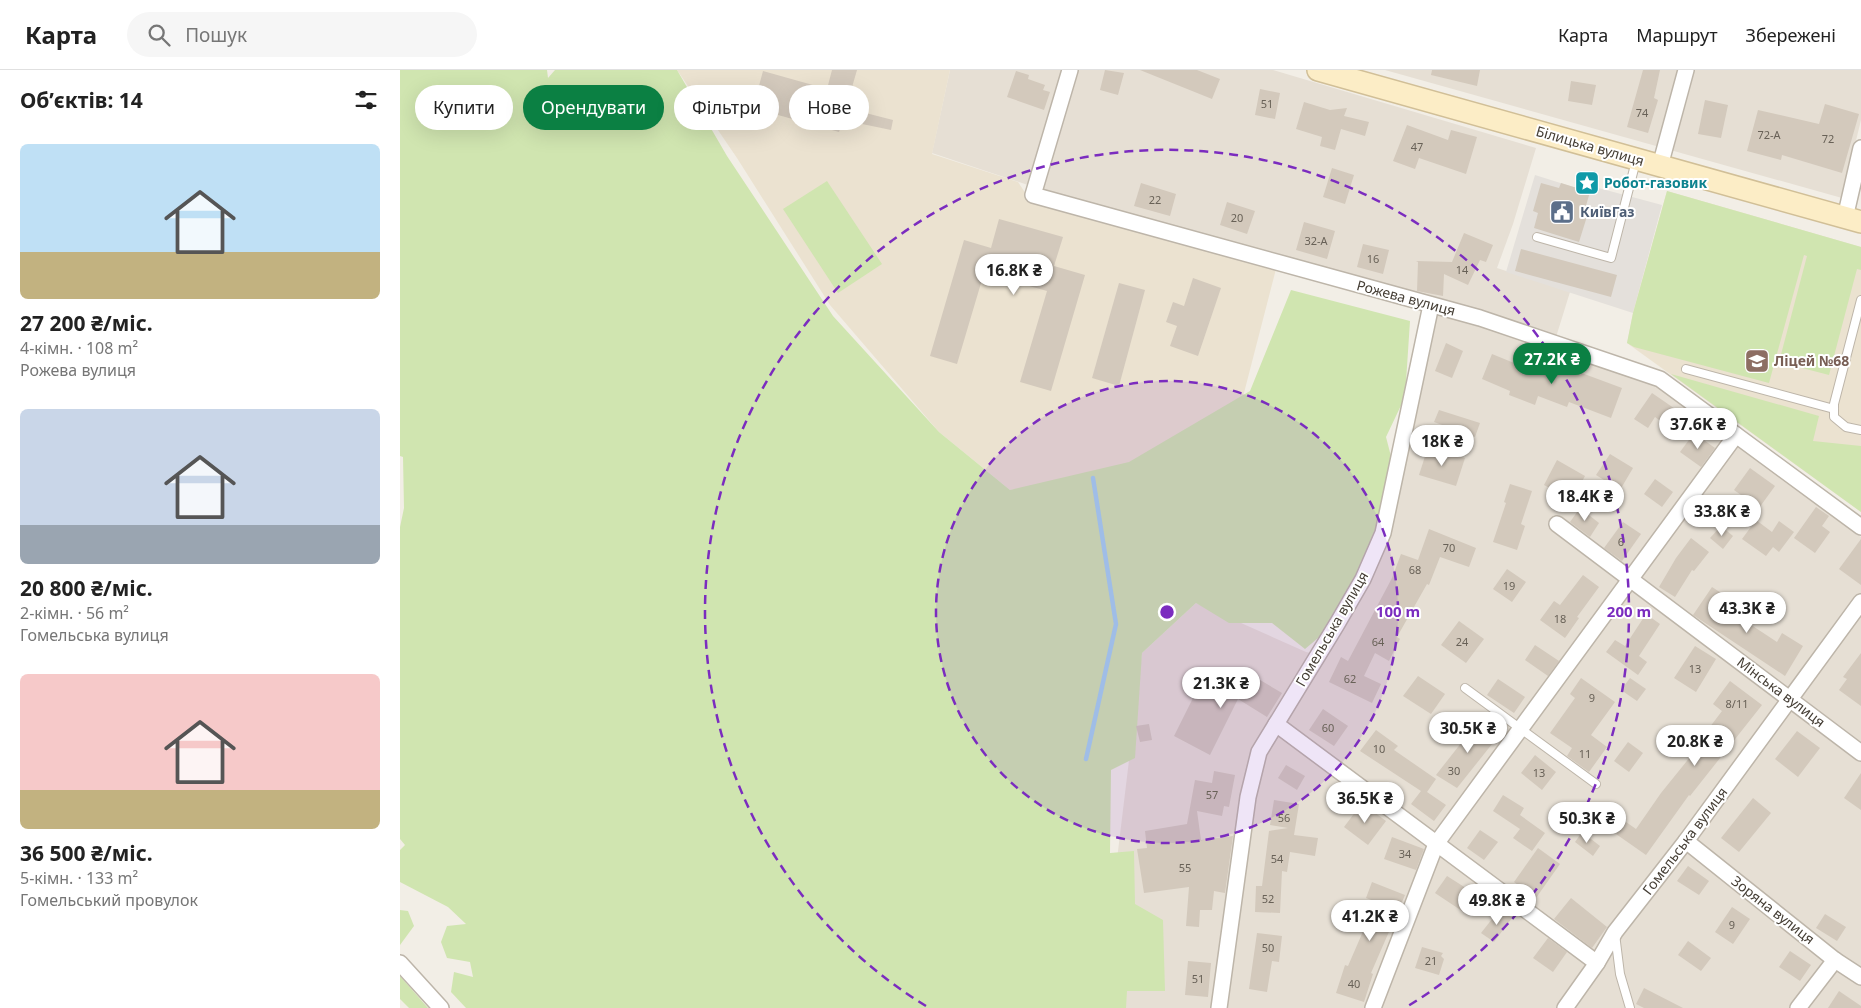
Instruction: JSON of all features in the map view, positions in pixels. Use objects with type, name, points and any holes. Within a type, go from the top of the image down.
[{"type":"main road","name":"Білицька вулиця","points":[[1318,70],[1853,220]]},
{"type":"street","name":"Рожева вулиця","points":[[1070,70],[1033,195],[1480,318],[1660,379],[1861,528]]},
{"type":"street","points":[[1660,166],[1686,70]]},
{"type":"street","points":[[1853,220],[1861,148]]},
{"type":"street","name":"Гомельська вулиця","points":[[1219,1008],[1248,797],[1259,752],[1363,579],[1383,533],[1431,305]]},
{"type":"street","points":[[1373,1008],[1436,844],[1736,435]]},
{"type":"street","name":"Мінська вулиця","points":[[1557,524],[1861,753]]},
{"type":"street","name":"Гомельська вулиця","points":[[1565,1008],[1597,963],[1615,932],[1686,842],[1861,602]]},
{"type":"street","points":[[1276,724],[1597,963]]},
{"type":"street","name":"Зоряна вулиця","points":[[1686,842],[1835,960],[1861,977]]},
{"type":"street","points":[[1798,1008],[1835,960]]},
{"type":"street","points":[[400,963],[441,1008]]},
{"type":"lane","points":[[1537,237],[1611,258],[1636,159]]},
{"type":"lane","points":[[1861,300],[1834,409],[1834,417],[1846,427],[1861,430]]},
{"type":"lane","points":[[1686,369],[1834,409]]},
{"type":"lane","points":[[1465,688],[1596,784]]},
{"type":"lane","points":[[1615,932],[1620,974],[1630,1008]]},
{"type":"shaded area","points":[[677,70],[950,70],[932,154],[1018,182],[1028,197],[1027,200],[1276,269],[1237,420],[1113,476],[1010,490],[939,432],[830,305],[718,130],[779,130],[779,85],[687,85]]},
{"type":"shaded area","points":[[950,70],[1273,70],[1536,148],[1513,224],[1497,268],[1570,292],[1552,350],[1659,384],[1861,537],[1861,1008],[1099,1008],[1142,653],[1196,603],[1306,652],[1326,656],[1388,539],[1436,302],[1043,190],[932,153]]},
{"type":"shaded area","points":[[1385,70],[1861,70],[1861,120],[1842,198]]},
{"type":"shaded area","name":"КиївГаз","points":[[1535,175],[1589,192],[1591,186],[1662,205],[1633,313],[1506,272]]},
{"type":"shaded area","name":"Ліцей №68","points":[[1667,191],[1861,247],[1861,512],[1627,343],[1633,313]]},
{"type":"green space","points":[[400,70],[547,70],[548,78],[555,70],[677,70],[686,85],[674,85],[674,130],[712,130],[727,156],[833,316],[939,432],[1010,490],[1129,462],[1250,391],[1291,290],[1410,321],[1405,397],[1386,437],[1394,468],[1378,532],[1330,628],[1305,649],[1272,623],[1229,623],[1196,603],[1142,653],[1135,758],[1111,770],[1110,853],[1134,851],[1135,904],[1163,920],[1165,991],[1127,991],[1126,1008],[466,1008],[451,992],[454,972],[473,977],[470,962],[447,958],[441,942],[447,926],[466,924],[448,907],[400,882],[400,850],[405,845],[400,839],[400,527],[404,508],[403,457],[400,456]]},
{"type":"green space","points":[[827,181],[882,264],[838,293],[783,209]]},
{"type":"green space","name":"Ліцей №68","points":[[1667,191],[1861,247],[1861,270],[1857,269],[1829,375],[1779,362],[1807,256],[1804,255],[1769,383],[1634,347],[1627,343],[1633,313]]},
{"type":"green space","points":[[1671,374],[1819,416],[1813,441],[1861,446],[1861,512]]},
{"type":"green space","points":[[400,910],[408,911],[414,926],[400,945]]},
{"type":"green space","points":[[400,976],[428,1008],[409,1008],[400,999]]},
{"type":"building","points":[[832,70],[857,70],[853,85],[828,85]]},
{"type":"building","points":[[1105,70],[1124,73],[1118,95],[1100,90]]},
{"type":"building","points":[[1140,70],[1197,70],[1220,79],[1212,99]]},
{"type":"building","points":[[1432,70],[1480,70],[1477,86],[1431,75]]},
{"type":"building","points":[[1643,70],[1660,70],[1654,98],[1658,100],[1648,133],[1627,127]]},
{"type":"building","points":[[763,71],[813,85],[789,85],[789,118],[779,115],[779,85],[759,85]]},
{"type":"building","points":[[1016,71],[1029,75],[1028,79],[1045,85],[1043,90],[1050,92],[1044,110],[1007,97]]},
{"type":"building","points":[[1571,81],[1596,85],[1592,105],[1568,101]]},
{"type":"building","points":[[1260,89],[1280,93],[1275,119],[1255,115]]},
{"type":"building","points":[[1705,100],[1728,105],[1721,138],[1698,134]]},
{"type":"building","points":[[1304,102],[1330,110],[1347,108],[1344,116],[1369,122],[1365,136],[1341,129],[1335,150],[1320,146],[1322,137],[1296,129]]},
{"type":"building","points":[[1825,104],[1859,114],[1842,173],[1782,155],[1781,160],[1747,151],[1758,110],[1819,124]]},
{"type":"building","points":[[869,114],[893,120],[891,130],[869,125]]},
{"type":"building","points":[[1407,125],[1448,140],[1451,130],[1477,137],[1466,174],[1419,158],[1415,169],[1393,161]]},
{"type":"building","points":[[1332,168],[1354,175],[1345,204],[1323,197]]},
{"type":"building","points":[[1141,183],[1176,194],[1170,216],[1134,206]]},
{"type":"building","name":"КиївГаз","points":[[1541,183],[1559,188],[1561,183],[1590,192],[1585,209],[1589,210],[1579,242],[1534,228],[1538,213],[1533,211]]},
{"type":"building","points":[[1227,202],[1255,211],[1247,234],[1220,225]]},
{"type":"building","points":[[999,219],[1063,237],[1054,266],[1085,275],[1051,391],[1020,382],[1047,291],[984,273],[957,364],[930,356],[964,240],[991,248]]},
{"type":"building","points":[[1304,222],[1335,231],[1327,259],[1296,250]]},
{"type":"building","points":[[1464,233],[1493,245],[1486,262],[1480,260],[1468,285],[1444,274],[1443,296],[1417,291],[1418,262],[1416,261],[1452,262]]},
{"type":"building","points":[[1363,244],[1389,250],[1383,274],[1357,267]]},
{"type":"building","points":[[1521,249],[1617,275],[1611,297],[1515,271]]},
{"type":"building","points":[[1193,278],[1221,288],[1198,356],[1170,346],[1177,326],[1166,322],[1173,302],[1184,306]]},
{"type":"building","points":[[1119,283],[1145,290],[1119,386],[1092,378]]},
{"type":"building","points":[[1446,343],[1463,351],[1452,378],[1435,371]]},
{"type":"building","points":[[1492,354],[1519,365],[1522,358],[1558,370],[1560,365],[1622,388],[1611,418],[1569,402],[1567,407],[1538,396],[1535,405],[1509,395],[1510,391],[1482,379]]},
{"type":"building","points":[[1652,393],[1681,413],[1670,428],[1655,417],[1648,428],[1634,419]]},
{"type":"building","points":[[1439,410],[1480,423],[1475,437],[1434,422]]},
{"type":"building","points":[[1694,433],[1715,448],[1701,467],[1680,452]]},
{"type":"building","points":[[1428,447],[1465,458],[1456,486],[1419,475]]},
{"type":"building","points":[[1610,454],[1633,468],[1620,490],[1596,475]]},
{"type":"building","points":[[1557,460],[1585,476],[1572,500],[1544,485]]},
{"type":"building","points":[[1750,468],[1775,486],[1759,508],[1734,490]]},
{"type":"building","points":[[1655,479],[1673,492],[1662,507],[1644,494]]},
{"type":"building","points":[[1510,484],[1532,491],[1521,524],[1525,526],[1517,550],[1493,542],[1506,503],[1504,502]]},
{"type":"building","points":[[1816,507],[1829,516],[1822,526],[1830,532],[1815,553],[1794,538]]},
{"type":"building","points":[[1580,508],[1599,523],[1590,537],[1570,522]]},
{"type":"building","points":[[1756,520],[1772,532],[1779,521],[1794,532],[1779,552],[1773,547],[1766,556],[1742,539]]},
{"type":"building","points":[[1623,522],[1641,534],[1622,561],[1604,548]]},
{"type":"building","points":[[1721,526],[1733,536],[1723,549],[1710,538]]},
{"type":"building","points":[[1429,529],[1476,548],[1469,567],[1440,557],[1429,585],[1427,584],[1397,637],[1400,639],[1389,661],[1375,653],[1364,676],[1381,684],[1372,703],[1329,682],[1341,657],[1348,661],[1392,578],[1401,554],[1418,560]]},
{"type":"building","points":[[1691,538],[1709,552],[1694,571],[1692,570],[1675,597],[1659,587],[1676,558]]},
{"type":"building","points":[[1861,539],[1861,585],[1839,569]]},
{"type":"building","points":[[1507,569],[1526,582],[1512,602],[1493,589]]},
{"type":"building","points":[[1583,575],[1599,587],[1577,617],[1579,618],[1565,638],[1540,620],[1554,601],[1560,605]]},
{"type":"building","points":[[1712,587],[1729,598],[1724,607],[1777,642],[1782,633],[1803,646],[1785,676],[1693,615]]},
{"type":"building","points":[[1646,614],[1660,624],[1639,656],[1647,662],[1638,675],[1606,652],[1615,640],[1625,646]]},
{"type":"building","points":[[1459,621],[1484,639],[1466,663],[1441,645]]},
{"type":"building","points":[[1535,645],[1559,661],[1548,676],[1525,660]]},
{"type":"building","points":[[1695,646],[1716,659],[1696,692],[1674,678]]},
{"type":"building","points":[[1861,653],[1861,706],[1839,690],[1847,679],[1843,677]]},
{"type":"building","points":[[1205,674],[1239,692],[1250,674],[1282,693],[1267,717],[1238,699],[1210,755],[1174,736]]},
{"type":"building","points":[[1418,676],[1445,694],[1431,714],[1403,696]]},
{"type":"building","points":[[1581,678],[1615,702],[1591,735],[1607,747],[1589,772],[1567,756],[1572,748],[1550,733],[1575,698],[1570,694]]},
{"type":"building","points":[[1630,678],[1646,689],[1637,701],[1621,690]]},
{"type":"building","points":[[1498,679],[1525,697],[1514,713],[1487,695]]},
{"type":"building","points":[[1730,681],[1762,705],[1689,795],[1646,855],[1616,834],[1626,822],[1636,829],[1661,793],[1699,746],[1697,744],[1722,711],[1713,704]]},
{"type":"building","points":[[1323,709],[1348,726],[1334,746],[1309,730]]},
{"type":"building","points":[[1480,719],[1500,734],[1457,788],[1436,775]]},
{"type":"building","points":[[1149,724],[1152,740],[1140,742],[1136,726]]},
{"type":"building","points":[[1376,730],[1398,746],[1394,750],[1436,779],[1427,792],[1446,805],[1434,821],[1411,804],[1421,791],[1360,751]]},
{"type":"building","points":[[1797,731],[1820,748],[1798,777],[1775,759]]},
{"type":"building","points":[[1628,742],[1643,753],[1629,772],[1614,761]]},
{"type":"building","points":[[1535,755],[1556,772],[1542,790],[1521,773]]},
{"type":"building","points":[[1286,765],[1305,776],[1297,790],[1278,778]]},
{"type":"building","points":[[1214,771],[1235,775],[1229,807],[1224,806],[1222,816],[1197,811],[1201,840],[1233,836],[1225,893],[1214,891],[1212,910],[1200,910],[1199,927],[1186,926],[1189,887],[1144,893],[1137,849],[1147,848],[1145,831],[1187,824],[1195,780],[1212,783]]},
{"type":"building","points":[[1861,773],[1861,810],[1844,798]]},
{"type":"building","points":[[1503,795],[1524,808],[1520,815],[1545,833],[1532,851],[1513,838],[1520,829],[1493,811]]},
{"type":"building","points":[[1753,798],[1771,813],[1739,852],[1721,838]]},
{"type":"building","points":[[1274,800],[1299,804],[1294,835],[1318,838],[1315,856],[1290,852],[1287,872],[1282,871],[1280,913],[1255,912],[1256,886],[1262,886],[1269,831],[1288,828],[1270,825]]},
{"type":"building","points":[[1362,803],[1386,821],[1368,845],[1344,827]]},
{"type":"building","points":[[1480,830],[1498,842],[1484,860],[1467,848]]},
{"type":"building","points":[[1582,832],[1600,846],[1593,856],[1575,842]]},
{"type":"building","points":[[1392,837],[1424,849],[1416,870],[1384,859]]},
{"type":"building","points":[[1538,848],[1560,864],[1536,898],[1514,882]]},
{"type":"building","points":[[1688,866],[1709,881],[1699,895],[1677,881]]},
{"type":"building","points":[[1447,876],[1480,897],[1468,915],[1435,893]]},
{"type":"building","points":[[1372,882],[1405,895],[1371,973],[1373,974],[1364,1002],[1336,993],[1345,965],[1348,966],[1371,913],[1374,901],[1366,898]]},
{"type":"building","points":[[1571,898],[1607,927],[1592,948],[1554,919]]},
{"type":"building","points":[[1732,907],[1750,919],[1733,944],[1715,932]]},
{"type":"building","points":[[1500,909],[1512,918],[1494,942],[1481,933]]},
{"type":"building","points":[[1825,914],[1846,927],[1837,941],[1816,928]]},
{"type":"building","points":[[1257,933],[1282,936],[1279,962],[1272,961],[1267,992],[1249,989]]},
{"type":"building","points":[[1548,938],[1567,952],[1553,972],[1533,958]]},
{"type":"building","points":[[1688,941],[1711,958],[1701,971],[1678,955]]},
{"type":"building","points":[[1422,947],[1443,953],[1441,956],[1444,959],[1439,975],[1415,968]]},
{"type":"building","points":[[1790,951],[1811,965],[1800,981],[1779,967]]},
{"type":"building","points":[[1188,961],[1211,963],[1208,997],[1185,995]]},
{"type":"building","points":[[1644,988],[1683,1008],[1644,1008],[1636,1004]]},
{"type":"building","points":[[1839,991],[1861,1006],[1861,1008],[1828,1008]]},
{"type":"waterway","points":[[1086,759],[1116,624],[1093,478]]},
{"type":"place","name":"Робот-газовик","points":[[1587,183]]},
{"type":"place","name":"КиївГаз","points":[[1562,212]]},
{"type":"place","name":"Ліцей №68","points":[[1757,361]]}]
